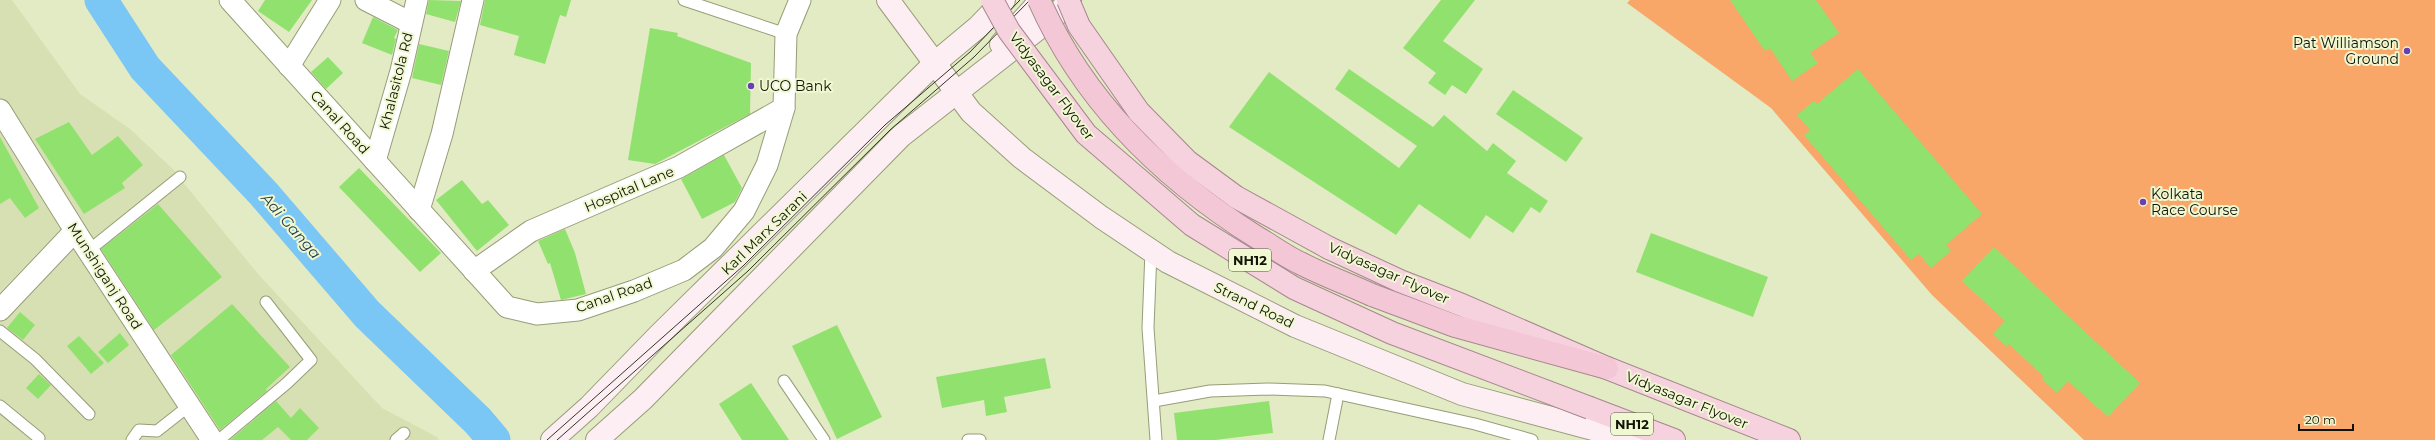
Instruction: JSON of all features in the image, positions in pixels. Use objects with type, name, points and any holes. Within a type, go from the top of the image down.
[{"type":"highway","name":"Vidyasagar Flyover","points":[[992,0],[1009,31],[1086,134],[1192,225],[1294,288],[1378,326],[1674,440]]},
{"type":"highway","points":[[1040,0],[1088,86],[1125,131],[1170,175],[1218,213],[1299,263],[1372,295],[1455,326],[1607,368]]},
{"type":"highway","name":"Vidyasagar Flyover","points":[[1069,0],[1079,26],[1139,112],[1187,161],[1236,197],[1329,248],[1400,281],[1462,305],[1607,368],[1789,440]]},
{"type":"main road","name":"Strand Road","points":[[888,0],[936,62],[971,112],[1022,158],[1101,217],[1168,262],[1295,326],[1462,394],[1634,440]]},
{"type":"main road","name":"Karl Marx Sarani","points":[[552,440],[589,407],[936,62],[978,27],[1004,0]]},
{"type":"main road","points":[[957,92],[1040,0]]},
{"type":"main road","points":[[597,440],[643,399],[901,136],[1057,14],[1069,0]]},
{"type":"main road","points":[[589,407],[643,399]]},
{"type":"street","name":"Canal Road","points":[[230,0],[507,307],[537,314],[578,310],[634,291],[684,270],[713,248],[744,211],[767,165],[784,108],[786,34],[800,0]]},
{"type":"street","points":[[289,66],[330,0]]},
{"type":"street","points":[[366,0],[411,23]]},
{"type":"street","name":"Khalasitola Rd","points":[[375,161],[401,71],[417,0]]},
{"type":"street","points":[[419,210],[442,134],[473,0]]},
{"type":"street","name":"Hospital Lane","points":[[474,271],[531,231],[680,167],[784,108]]},
{"type":"street","name":"Munshiganj Road","points":[[0,110],[75,231],[212,440]]},
{"type":"street","points":[[0,310],[75,231]]},
{"type":"lane","points":[[684,0],[786,34]]},
{"type":"lane","points":[[88,251],[180,176]]},
{"type":"lane","points":[[1151,251],[1148,328],[1156,440]]},
{"type":"lane","points":[[219,440],[287,383],[311,360],[266,302]]},
{"type":"lane","points":[[0,331],[35,359],[89,414]]},
{"type":"lane","points":[[784,381],[824,440]]},
{"type":"lane","points":[[1154,401],[1210,392],[1268,389],[1324,391],[1475,424],[1532,440]]},
{"type":"lane","points":[[1329,440],[1338,394]]},
{"type":"lane","points":[[132,440],[139,430],[157,431],[190,405]]},
{"type":"lane","points":[[0,406],[39,438]]},
{"type":"lane","points":[[968,440],[980,440]]},
{"type":"shaded area","points":[[0,0],[12,0],[80,94],[130,129],[176,172],[89,244],[0,99]]},
{"type":"shaded area","name":"Kolkata Race Course","points":[[1630,0],[2435,0],[2435,440],[2084,440],[1932,295],[1771,108],[1627,3]]},
{"type":"shaded area","points":[[0,119],[63,227],[0,292]]},
{"type":"shaded area","points":[[182,181],[258,274],[382,408],[437,437],[439,440],[216,440],[91,248]]},
{"type":"shaded area","points":[[74,240],[207,440],[0,440],[0,320]]},
{"type":"building","points":[[265,0],[312,0],[289,32],[258,11]]},
{"type":"building","points":[[429,0],[461,1],[455,22],[426,14]]},
{"type":"building","points":[[485,0],[571,0],[566,17],[560,15],[545,64],[514,55],[519,36],[480,25]]},
{"type":"building","points":[[1441,0],[1475,0],[1443,41],[1483,69],[1466,94],[1452,85],[1445,95],[1428,83],[1436,73],[1403,48]]},
{"type":"building","points":[[1730,0],[1816,0],[1839,33],[1810,53],[1818,63],[1792,81],[1770,48],[1765,51]]},
{"type":"building","points":[[373,17],[398,30],[394,38],[396,39],[392,55],[362,43]]},
{"type":"building","points":[[650,28],[678,33],[677,36],[751,63],[750,114],[655,164],[628,160]]},
{"type":"building","points":[[419,44],[449,51],[441,85],[412,78]]},
{"type":"building","points":[[328,57],[343,73],[326,89],[311,72]]},
{"type":"building","points":[[1349,69],[1433,127],[1444,115],[1487,151],[1493,143],[1516,161],[1507,173],[1548,201],[1540,213],[1531,207],[1513,233],[1486,215],[1470,239],[1419,204],[1396,235],[1229,127],[1269,72],[1399,168],[1417,146],[1335,89]]},
{"type":"building","points":[[1858,69],[1982,214],[1946,245],[1951,251],[1931,268],[1919,254],[1911,260],[1804,135],[1810,130],[1797,115],[1814,101],[1817,104]]},
{"type":"building","points":[[1513,90],[1583,138],[1566,162],[1496,114]]},
{"type":"building","points":[[69,122],[92,155],[118,136],[143,165],[122,183],[125,188],[84,214],[35,139]]},
{"type":"building","points":[[0,137],[39,208],[25,218],[10,198],[0,204]]},
{"type":"building","points":[[724,155],[742,188],[735,202],[702,219],[681,179]]},
{"type":"building","points":[[359,168],[441,253],[420,272],[339,187]]},
{"type":"building","points":[[462,180],[482,204],[488,200],[509,225],[477,251],[436,200]]},
{"type":"building","points":[[158,204],[222,277],[154,330],[101,249]]},
{"type":"building","points":[[565,229],[575,253],[586,294],[561,300],[550,263],[548,264],[538,241]]},
{"type":"building","points":[[1651,233],[1768,277],[1753,317],[1636,272]]},
{"type":"building","points":[[1994,247],[2140,383],[2108,417],[2068,381],[2057,393],[2042,379],[2044,377],[2009,344],[2007,347],[1993,334],[2005,321],[1962,281]]},
{"type":"building","points":[[232,304],[290,367],[266,389],[267,391],[220,430],[171,355]]},
{"type":"building","points":[[20,312],[35,325],[23,340],[7,328]]},
{"type":"building","points":[[837,325],[882,417],[837,439],[792,346]]},
{"type":"building","points":[[120,333],[129,345],[108,363],[98,352]]},
{"type":"building","points":[[79,336],[104,363],[91,374],[67,346]]},
{"type":"building","points":[[1045,358],[1051,388],[1004,397],[1007,412],[986,416],[984,400],[942,408],[936,377]]},
{"type":"building","points":[[39,374],[51,385],[38,399],[26,388]]},
{"type":"building","points":[[751,383],[789,440],[742,440],[719,404]]},
{"type":"building","points":[[276,401],[291,418],[300,408],[319,428],[307,440],[291,440],[278,427],[262,440],[230,440]]},
{"type":"building","points":[[1269,401],[1273,433],[1215,440],[1177,440],[1174,413]]},
{"type":"waterway","name":"Adi Ganga","points":[[101,0],[145,68],[263,193],[367,314],[478,421],[494,440]]},
{"type":"tram line","points":[[547,440],[743,266],[885,125],[970,52],[1020,0]]},
{"type":"tram line","points":[[557,440],[748,271],[890,130],[974,57],[1030,0]]},
{"type":"place","name":"Pat Williamson Ground","points":[[2407,51]]},
{"type":"place","name":"UCO Bank","points":[[751,86]]},
{"type":"place","name":"Kolkata Race Course","points":[[2143,202]]}]
